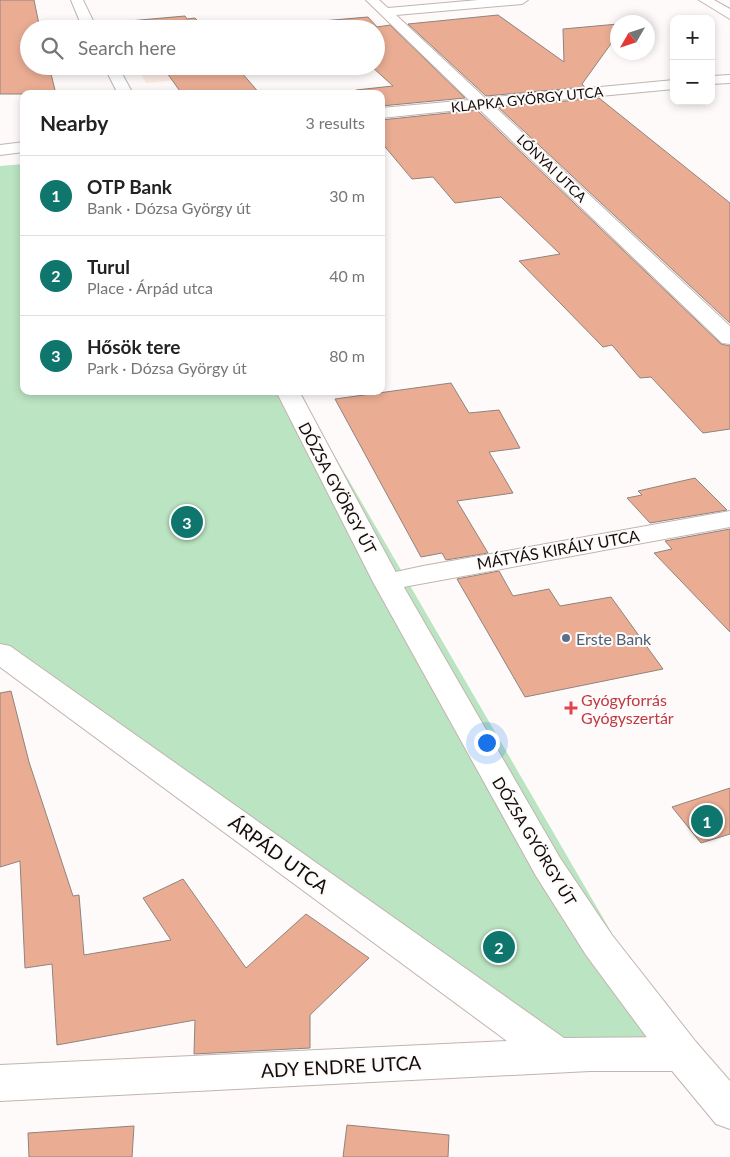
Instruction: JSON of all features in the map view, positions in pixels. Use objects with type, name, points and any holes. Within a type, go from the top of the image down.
[{"type":"street","points":[[77,0],[86,20]]},
{"type":"street","name":"LÓNYAI UTCA","points":[[372,0],[387,12],[730,338]]},
{"type":"street","points":[[387,12],[522,0]]},
{"type":"street","points":[[705,0],[730,15]]},
{"type":"street","points":[[116,75],[124,90]]},
{"type":"street","points":[[715,80],[730,78]]},
{"type":"street","name":"KLAPKA GYÖRGY UTCA","points":[[385,113],[670,84]]},
{"type":"street","points":[[0,150],[20,148]]},
{"type":"street","name":"DÓZSA GYÖRGY ÚT","points":[[289,395],[387,582],[548,867],[599,945],[682,1054],[730,1111]]},
{"type":"street","name":"MÁTYÁS KIRÁLY UTCA","points":[[387,582],[730,518]]},
{"type":"street","name":"ÁRPÁD UTCA","points":[[0,653],[558,1056]]},
{"type":"street","name":"ADY ENDRE UTCA","points":[[0,1083],[558,1056],[682,1054]]},
{"type":"shaded area","points":[[141,75],[230,75],[146,83]]},
{"type":"green space","points":[[20,164],[20,395],[299,395],[682,1054],[558,1056],[0,653],[0,166]]},
{"type":"building","points":[[0,0],[34,0],[38,20],[20,20],[20,75],[51,75],[55,90],[20,90],[20,94],[0,94]]},
{"type":"building","points":[[498,15],[564,62],[563,29],[610,25],[610,45],[582,84],[585,87],[486,96],[408,24]]},
{"type":"building","points":[[185,16],[187,19],[195,18],[197,20],[140,20]]},
{"type":"building","points":[[368,17],[371,20],[334,20]]},
{"type":"building","points":[[390,25],[465,98],[385,106],[385,90],[356,90],[393,86],[381,75],[385,75],[385,26]]},
{"type":"building","points":[[168,75],[244,75],[257,90],[179,90]]},
{"type":"building","points":[[599,98],[730,203],[730,323],[498,107]]},
{"type":"building","points":[[477,110],[721,344],[730,346],[730,429],[703,433],[651,377],[640,378],[612,345],[603,347],[519,261],[560,254],[501,197],[455,203],[433,177],[412,179],[385,147],[385,120]]},
{"type":"building","points":[[451,383],[469,413],[499,410],[520,448],[489,452],[513,493],[457,501],[488,553],[446,560],[442,553],[421,557],[335,399],[364,395],[385,395],[385,392]]},
{"type":"building","points":[[695,478],[727,510],[650,523],[627,498],[642,495],[638,491]]},
{"type":"building","points":[[730,529],[730,632],[654,553],[672,549],[665,541]]},
{"type":"building","name":"Erste Bank","points":[[499,571],[513,596],[549,589],[560,606],[611,597],[663,669],[525,697],[457,579]]},
{"type":"building","points":[[11,691],[29,762],[73,896],[79,895],[84,955],[171,940],[143,898],[183,879],[246,968],[306,914],[369,958],[310,1015],[310,1048],[194,1054],[195,1020],[57,1045],[52,964],[25,968],[20,861],[0,867],[0,693]]},
{"type":"building","points":[[730,788],[730,834],[701,843],[672,807]]},
{"type":"building","points":[[347,1125],[449,1135],[448,1157],[343,1157]]},
{"type":"building","points":[[134,1126],[132,1157],[29,1157],[28,1133]]},
{"type":"place","name":"Hősök tere","points":[[187,522]]},
{"type":"place","name":"Erste Bank","points":[[566,638]]},
{"type":"place","name":"Gyógyforrás Gyógyszertár","points":[[571,708]]},
{"type":"place","name":"OTP Bank","points":[[707,821]]},
{"type":"place","name":"Turul","points":[[499,947]]}]
